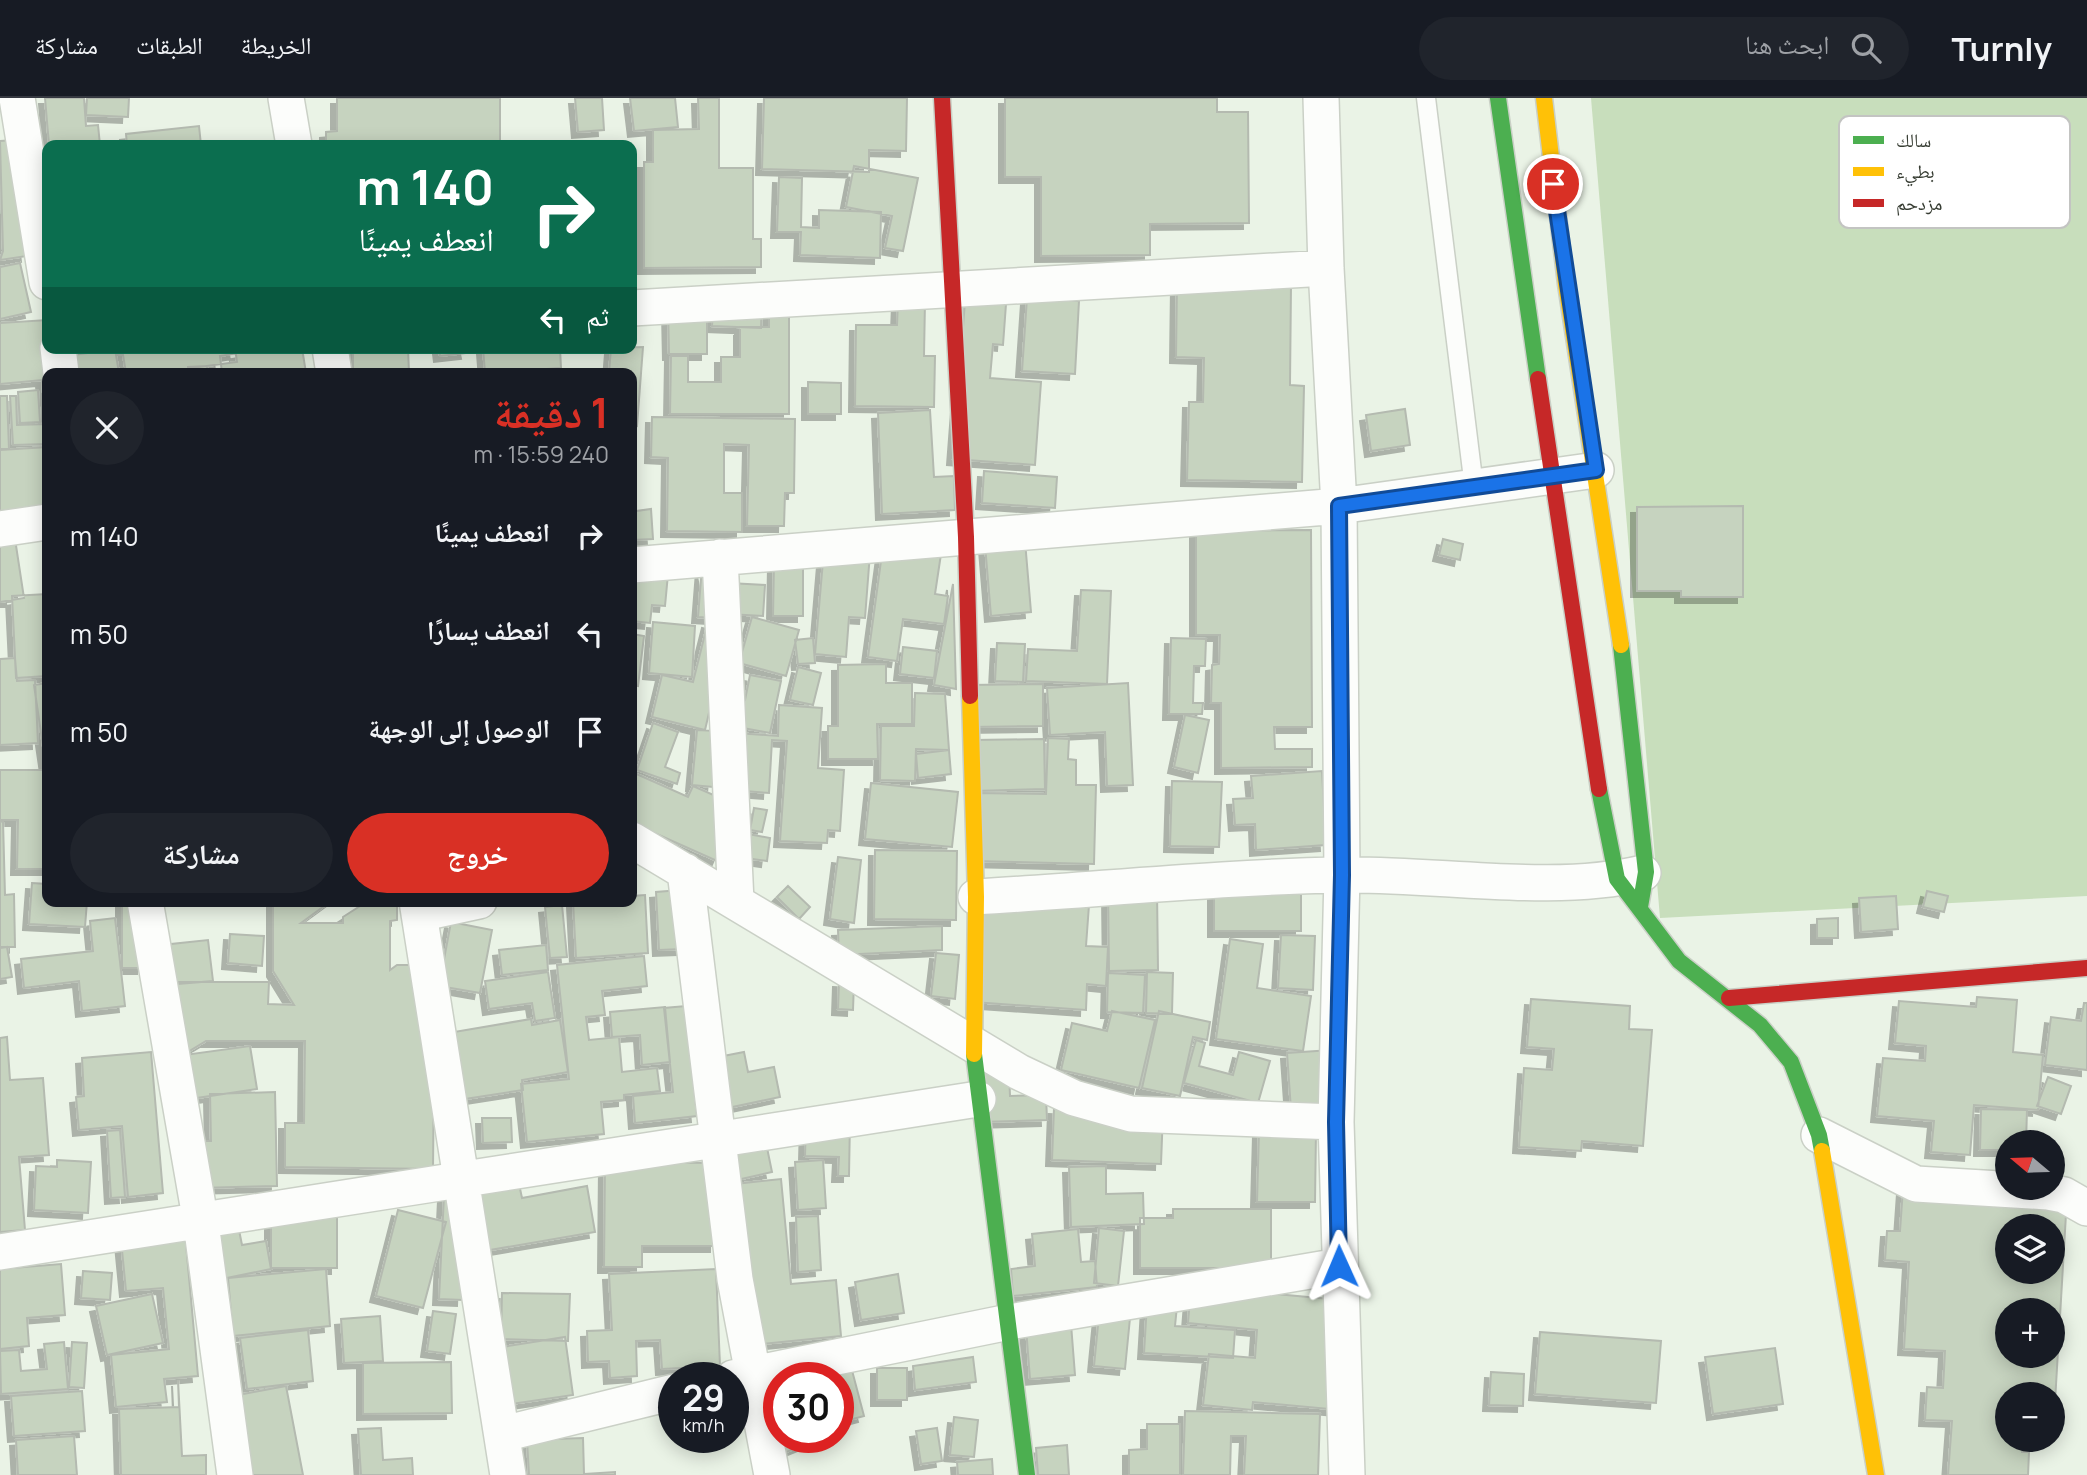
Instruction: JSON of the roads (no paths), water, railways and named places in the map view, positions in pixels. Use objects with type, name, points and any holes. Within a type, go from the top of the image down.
[{"type":"main road","points":[[942,98],[967,537],[976,897],[973,1043],[1027,1475]]},
{"type":"main road","points":[[1498,98],[1535,337],[1584,700],[1640,907],[1679,961],[1760,1025],[1791,1062],[1819,1135],[1876,1475]]},
{"type":"main road","points":[[1544,98],[1566,284],[1628,694],[1632,875],[1640,907]]},
{"type":"main road","points":[[1729,998],[2087,968]]},
{"type":"street","points":[[17,98],[42,251]]},
{"type":"street","points":[[286,98],[294,140]]},
{"type":"street","points":[[1321,98],[1326,268],[1339,506],[1342,875],[1336,1122],[1347,1475]]},
{"type":"street","points":[[637,308],[1326,268]]},
{"type":"street","points":[[637,565],[1339,506],[1596,470]]},
{"type":"street","points":[[0,529],[42,523]]},
{"type":"street","points":[[720,557],[736,902]]},
{"type":"street","points":[[637,843],[1019,1072],[1074,1098],[1131,1114],[1336,1122]]},
{"type":"street","points":[[637,869],[677,866]]},
{"type":"street","points":[[677,866],[716,1138],[740,1362]]},
{"type":"street","points":[[976,897],[1342,875],[1562,881],[1632,875]]},
{"type":"street","points":[[146,907],[201,1223],[235,1475]]},
{"type":"street","points":[[418,908],[463,1177],[508,1475]]},
{"type":"street","points":[[0,1252],[201,1223],[463,1177],[978,1099]]},
{"type":"street","points":[[1819,1135],[1916,1184],[2048,1192],[2085,1204]]},
{"type":"street","points":[[749,1375],[1009,1322],[1339,1266]]},
{"type":"street","points":[[503,1434],[658,1396]]},
{"type":"street","points":[[749,1399],[772,1475]]},
{"type":"lane","points":[[1426,98],[1474,486]]}]
